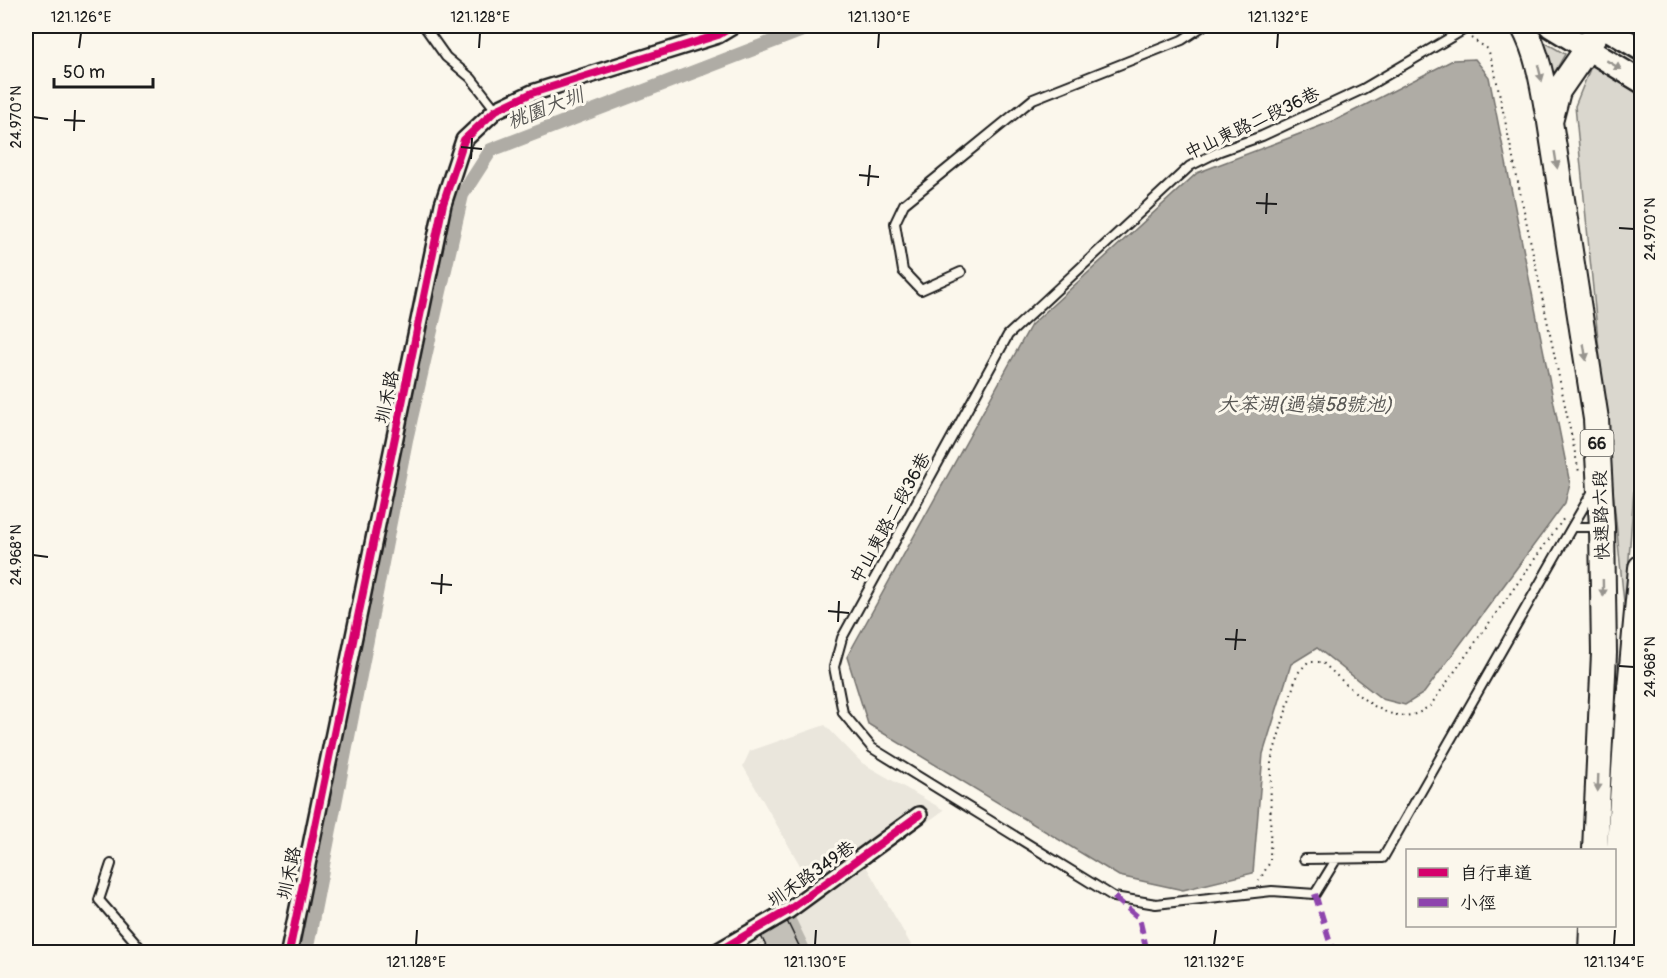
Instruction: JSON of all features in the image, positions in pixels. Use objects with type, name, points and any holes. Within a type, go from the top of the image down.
[{"type":"highway","points":[[1616,907],[1641,568]]},
{"type":"highway","points":[[1631,952],[1641,808]]},
{"type":"highway","points":[[1613,952],[1615,927]]},
{"type":"main road","points":[[1523,26],[1529,37],[1540,73],[1550,122]]},
{"type":"main road","points":[[1550,26],[1641,82]]},
{"type":"main road","points":[[1601,26],[1641,50]]},
{"type":"main road","name":"66","points":[[1587,49],[1601,26]]},
{"type":"main road","name":"快速路六段","points":[[1587,49],[1558,91],[1550,122],[1596,419],[1589,475],[1602,527],[1604,653],[1595,849]]},
{"type":"main road","points":[[1591,952],[1592,927]]},
{"type":"street","name":"圳禾路","points":[[288,952],[443,204],[464,140],[496,110],[532,93],[718,35],[733,26]]},
{"type":"street","name":"圳禾路349巷","points":[[717,952],[789,910],[919,815]]},
{"type":"lane","points":[[424,26],[446,57],[471,78],[496,110]]},
{"type":"lane","points":[[961,272],[921,290],[903,271],[895,223],[904,204],[1033,99],[1182,40],[1203,26]]},
{"type":"lane","name":"中山東路二段36巷","points":[[1337,858],[1315,894],[1272,891],[1156,904],[1114,897],[872,748],[843,713],[834,667],[842,638],[1008,335],[1190,166],[1220,151],[1262,136],[1363,88],[1470,26]]},
{"type":"lane","points":[[1304,859],[1383,858],[1572,527],[1589,475]]},
{"type":"lane","points":[[1572,527],[1602,527]]},
{"type":"lane","points":[[111,864],[99,900],[144,952]]},
{"type":"path","points":[[1461,31],[1488,49],[1494,68],[1589,475]]},
{"type":"path","points":[[1245,894],[1258,884],[1270,862],[1271,761],[1296,674],[1308,662],[1322,662],[1373,707],[1397,716],[1416,714],[1430,705],[1569,511]]},
{"type":"shaded area","points":[[1539,39],[1565,54],[1549,82]]},
{"type":"shaded area","points":[[1594,59],[1641,90],[1642,380],[1625,613],[1575,106]]},
{"type":"shaded area","points":[[825,725],[862,763],[944,810],[866,866],[915,952],[725,952],[816,893],[743,766],[750,751]]},
{"type":"water","name":"大笨湖(過嶺58號池)","points":[[1475,59],[1489,77],[1570,484],[1565,503],[1424,693],[1405,705],[1382,699],[1317,648],[1291,664],[1263,754],[1253,873],[1183,890],[1119,876],[868,724],[847,657],[1031,325],[1197,173],[1336,120],[1453,60]]},
{"type":"building","points":[[787,921],[802,952],[769,952],[760,934]]},
{"type":"building","points":[[758,946],[761,952],[747,952]]},
{"type":"waterway","name":"桃園大圳","points":[[306,952],[406,440],[462,195],[491,150],[813,26]]},
{"type":"marked path","points":[[1315,894],[1335,952]]},
{"type":"marked path","points":[[1114,897],[1139,918],[1147,952]]},
{"type":"cycle path","points":[[289,952],[443,204],[464,140],[496,110],[532,93],[718,35],[733,26]]},
{"type":"cycle path","points":[[717,952],[789,910],[919,815]]}]
